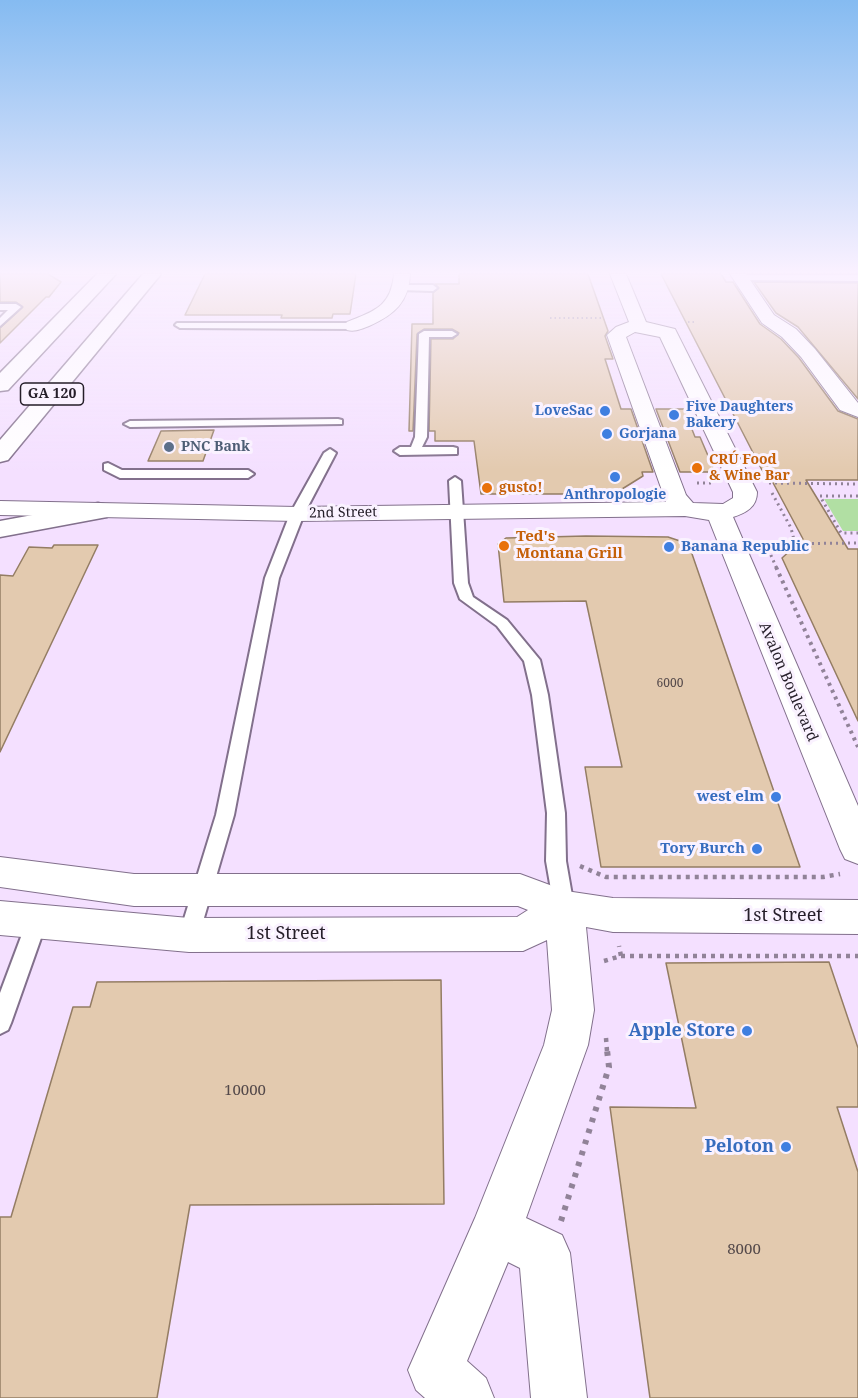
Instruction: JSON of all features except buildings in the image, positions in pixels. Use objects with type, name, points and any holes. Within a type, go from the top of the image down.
[{"type":"highway","name":"GA 120","points":[[0,385],[44,339]]},
{"type":"highway","name":"GA 120","points":[[0,455],[97,339]]},
{"type":"highway","points":[[0,529],[99,511]]},
{"type":"street","points":[[618,339],[675,497],[686,510],[719,513],[740,507],[745,500],[745,492],[671,339]]},
{"type":"street","points":[[795,339],[847,406],[858,411]]},
{"type":"street","name":"2nd Street","points":[[0,508],[297,514],[686,510]]},
{"type":"street","name":"Avalon Boulevard","points":[[719,513],[852,861]]},
{"type":"street","name":"1st Street","points":[[0,872],[26,873],[134,890],[520,890],[572,886],[613,915],[858,917]]},
{"type":"street","points":[[466,1398],[436,1370],[496,1230],[566,1045],[573,1010],[572,886]]},
{"type":"street","name":"1st Street","points":[[19,920],[189,935],[523,934],[572,886]]},
{"type":"street","points":[[496,1230],[544,1253],[559,1398]]},
{"type":"lane","points":[[415,451],[421,437],[424,339]]},
{"type":"lane","points":[[130,424],[338,422]]},
{"type":"lane","points":[[400,451],[453,451]]},
{"type":"lane","points":[[189,935],[205,889],[225,815],[272,578],[297,514],[330,453]]},
{"type":"lane","points":[[108,467],[120,474],[248,474]]},
{"type":"lane","points":[[455,481],[461,583],[467,599],[502,623],[532,660],[540,695],[556,813],[556,861],[572,886]]},
{"type":"lane","points":[[0,1023],[19,920]]},
{"type":"path","points":[[824,483],[831,496]]},
{"type":"path","points":[[858,496],[820,496],[841,533],[858,533]]},
{"type":"path","points":[[731,545],[858,543]]},
{"type":"path","points":[[766,544],[858,747]]},
{"type":"path","points":[[572,886],[606,877],[823,877],[852,861]]},
{"type":"path","points":[[606,877],[621,956]]},
{"type":"path","points":[[596,964],[621,956],[858,956]]},
{"type":"path","points":[[558,1229],[609,1066],[605,1032]]},
{"type":"green space","points":[[824,499],[858,499],[858,531],[843,531]]},
{"type":"place","name":"LoveSac","points":[[605,411]]},
{"type":"place","name":"Five Daughters Bakery","points":[[674,415]]},
{"type":"place","name":"Gorjana","points":[[607,434]]},
{"type":"place","name":"PNC Bank","points":[[169,447]]},
{"type":"place","name":"CRÚ Food & Wine Bar","points":[[697,468]]},
{"type":"place","name":"Anthropologie","points":[[615,477]]},
{"type":"place","name":"gusto!","points":[[487,488]]},
{"type":"place","name":"Ted's Montana Grill","points":[[504,546]]},
{"type":"place","name":"Banana Republic","points":[[669,547]]},
{"type":"place","name":"west elm","points":[[776,797]]},
{"type":"place","name":"Tory Burch","points":[[757,849]]},
{"type":"place","name":"Apple Store","points":[[747,1031]]},
{"type":"place","name":"Peloton","points":[[786,1147]]}]
